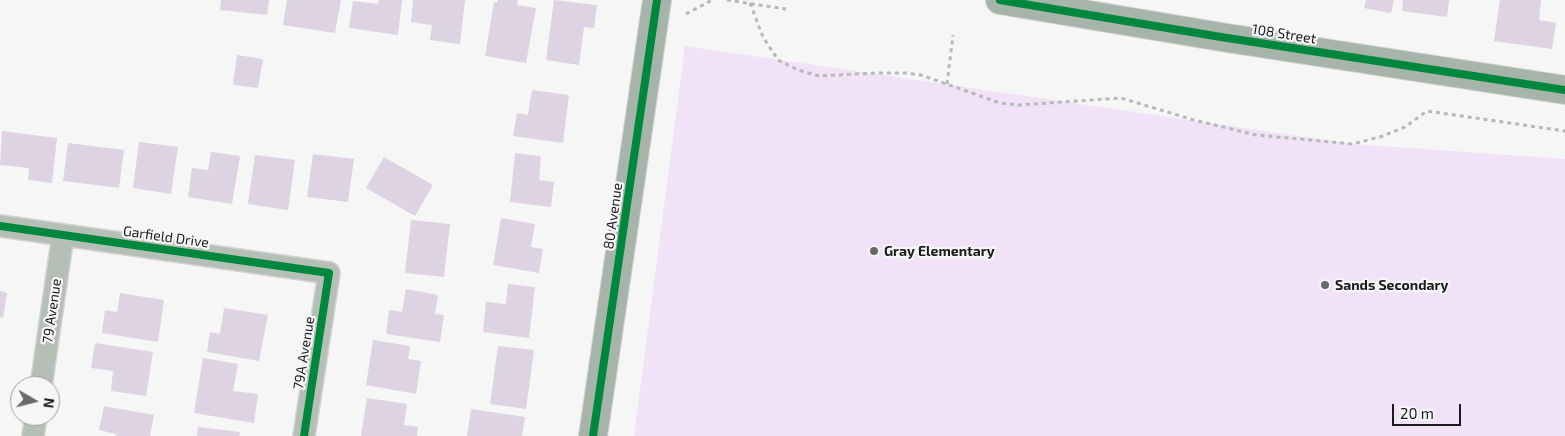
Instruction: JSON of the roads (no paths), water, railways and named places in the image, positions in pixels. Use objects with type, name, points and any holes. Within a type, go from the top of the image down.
[{"type":"street","name":"80 Avenue","points":[[593,436],[657,0]]},
{"type":"street","name":"108 Street","points":[[1000,0],[1221,37],[1565,90]]},
{"type":"street","name":"Garfield Drive","points":[[0,226],[329,273]]},
{"type":"street","name":"79 Avenue","points":[[42,376],[63,235]]},
{"type":"street","name":"79A Avenue","points":[[304,436],[329,273]]},
{"type":"place","name":"Gray Elementary","points":[[874,251]]},
{"type":"place","name":"Sands Secondary","points":[[1325,285]]}]
